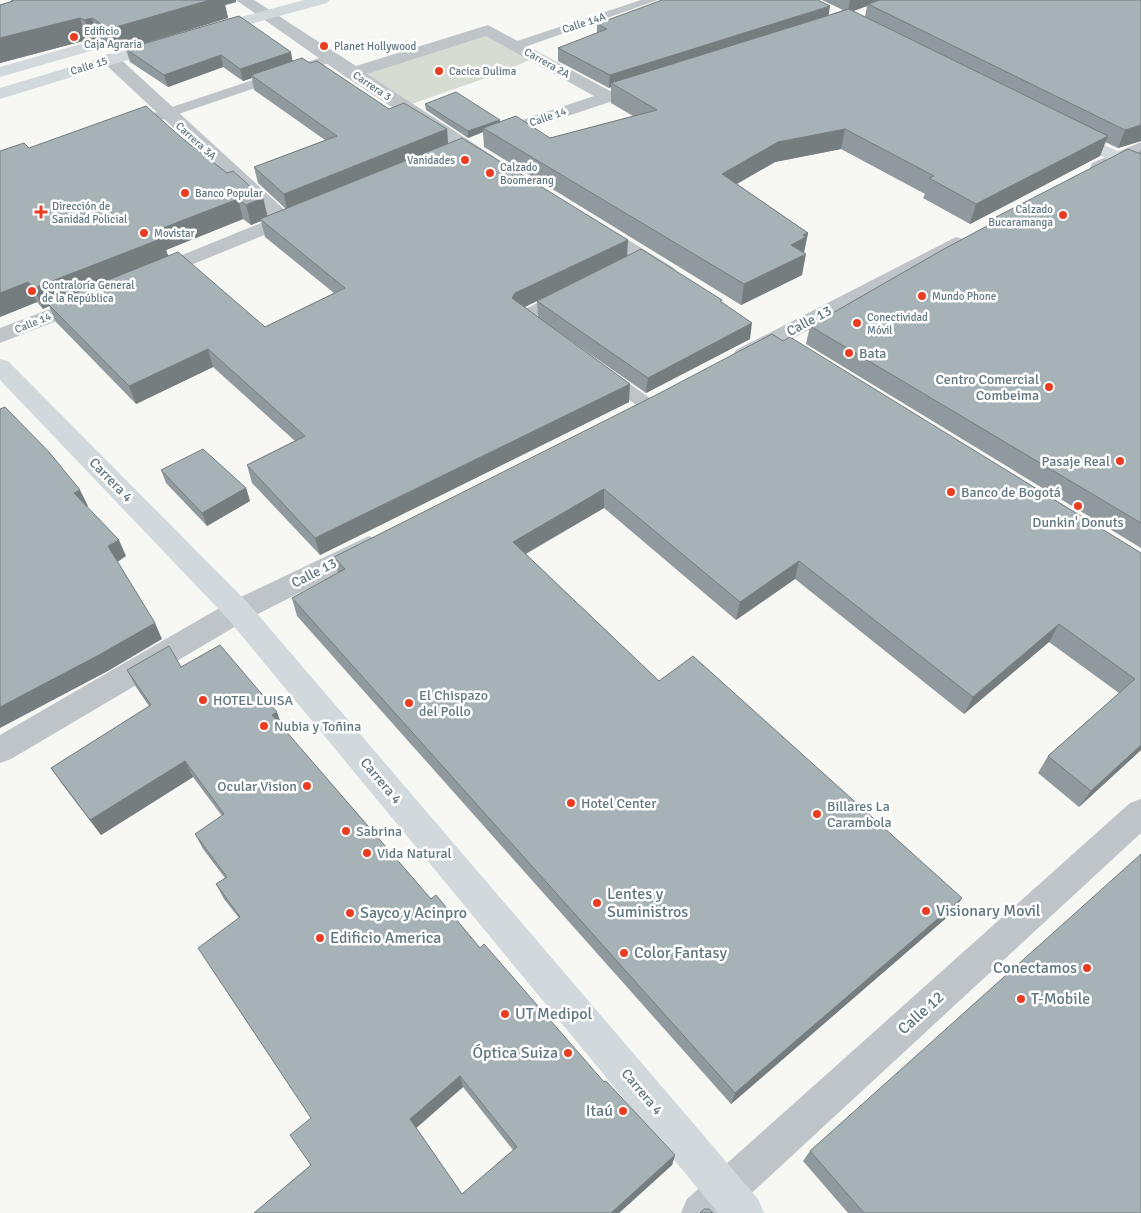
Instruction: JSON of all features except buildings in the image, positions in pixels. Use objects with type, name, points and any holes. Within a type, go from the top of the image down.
[{"type":"street","name":"Calle 15","points":[[228,7],[322,0]]},
{"type":"street","name":"Calle 15","points":[[0,72],[187,36],[253,4]]},
{"type":"street","name":"Carrera 3","points":[[253,4],[352,73],[455,150],[506,173]]},
{"type":"street","name":"Carrera 2A","points":[[352,73],[488,30],[607,96]]},
{"type":"street","name":"Calle 15","points":[[0,94],[107,51]]},
{"type":"street","name":"Carrera 3A","points":[[107,51],[167,114],[284,220]]},
{"type":"street","name":"Calle 14","points":[[455,150],[607,96],[664,78]]},
{"type":"street","points":[[1056,126],[1141,169]]},
{"type":"street","points":[[1082,176],[1117,157],[1141,147]]},
{"type":"street","points":[[137,280],[311,209]]},
{"type":"street","points":[[582,220],[633,261],[684,282]]},
{"type":"street","name":"Calle 13","points":[[725,365],[978,232]]},
{"type":"street","name":"Calle 14","points":[[0,336],[101,295]]},
{"type":"street","name":"Carrera 4","points":[[0,366],[238,611],[723,1206]]},
{"type":"street","points":[[622,419],[657,401]]},
{"type":"street","name":"Calle 13","points":[[0,750],[238,611],[390,535]]},
{"type":"street","name":"Calle 12","points":[[723,1206],[1141,813]]},
{"type":"lane","name":"Calle 14A","points":[[515,46],[652,0]]},
{"type":"lane","points":[[120,129],[331,58]]},
{"type":"lane","points":[[546,332],[523,316],[574,290]]},
{"type":"lane","points":[[594,366],[657,401]]},
{"type":"shaded area","points":[[487,32],[534,58],[500,73],[403,107],[354,74]]},
{"type":"place","name":"Edificio Caja Agraria","points":[[74,37]]},
{"type":"place","name":"Planet Hollywood","points":[[324,46]]},
{"type":"place","name":"Cacica Dulima","points":[[439,71]]},
{"type":"place","name":"Vanidades","points":[[465,160]]},
{"type":"place","name":"Calzado Boomerang","points":[[490,173]]},
{"type":"place","name":"Banco Popular","points":[[185,193]]},
{"type":"place","name":"Dirección de Sanidad Policial","points":[[41,212]]},
{"type":"place","name":"Calzado Bucaramanga","points":[[1063,215]]},
{"type":"place","name":"Movistar","points":[[144,233]]},
{"type":"place","name":"Contraloría General de la República","points":[[32,291]]},
{"type":"place","name":"Mundo Phone","points":[[922,296]]},
{"type":"place","name":"Conectividad Móvil","points":[[857,323]]},
{"type":"place","name":"Bata","points":[[849,353]]},
{"type":"place","name":"Centro Comercial Combeima","points":[[1049,387]]},
{"type":"place","name":"Pasaje Real","points":[[1120,461]]},
{"type":"place","name":"Banco de Bogotá","points":[[951,492]]},
{"type":"place","name":"Dunkin' Donuts","points":[[1078,506]]},
{"type":"place","name":"HOTEL LUISA","points":[[203,700]]},
{"type":"place","name":"El Chispazo del Pollo","points":[[409,703]]},
{"type":"place","name":"Nubia y Toñina","points":[[264,726]]},
{"type":"place","name":"Ocular Vision","points":[[307,786]]},
{"type":"place","name":"Hotel Center","points":[[571,803]]},
{"type":"place","name":"Billares La Carambola","points":[[817,814]]},
{"type":"place","name":"Sabrina","points":[[346,831]]},
{"type":"place","name":"Vida Natural","points":[[367,853]]},
{"type":"place","name":"Lentes y Suministros","points":[[597,903]]},
{"type":"place","name":"Visionary Movil","points":[[926,911]]},
{"type":"place","name":"Sayco y Acinpro","points":[[350,913]]},
{"type":"place","name":"Edificio America","points":[[320,938]]},
{"type":"place","name":"Color Fantasy","points":[[624,953]]},
{"type":"place","name":"Conectamos","points":[[1087,968]]},
{"type":"place","name":"T-Mobile","points":[[1021,999]]},
{"type":"place","name":"UT Medipol","points":[[505,1014]]},
{"type":"place","name":"Óptica Suiza","points":[[568,1053]]},
{"type":"place","name":"Itaú","points":[[623,1111]]}]
